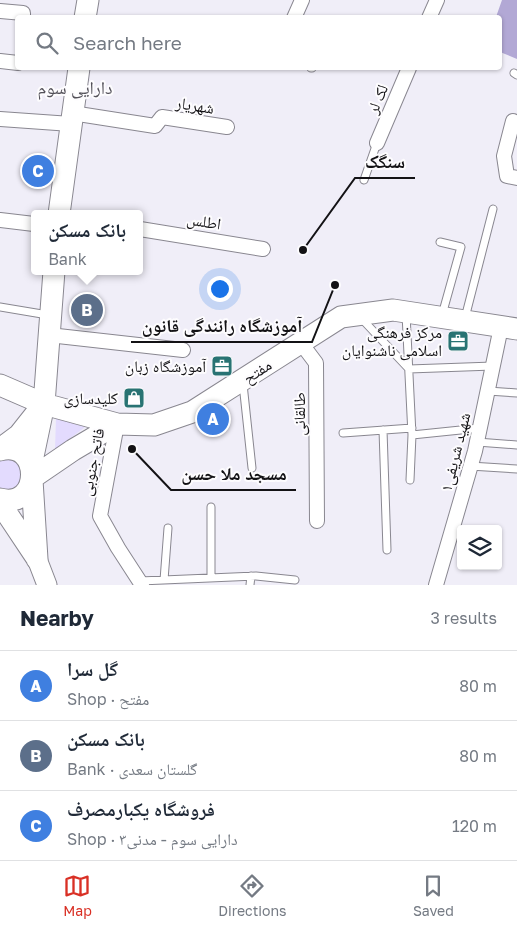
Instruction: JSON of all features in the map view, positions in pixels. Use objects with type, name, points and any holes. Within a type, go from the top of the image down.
[{"type":"main road","points":[[86,15],[88,0]]},
{"type":"main road","points":[[60,210],[79,70]]},
{"type":"main road","points":[[0,499],[11,500],[19,498],[29,487],[32,475],[44,404],[54,275]]},
{"type":"main road","name":"مفتح","points":[[0,385],[44,404],[117,424],[154,425],[192,412],[341,317],[393,310],[509,328]]},
{"type":"main road","points":[[0,449],[19,435],[44,404]]},
{"type":"main road","points":[[32,475],[117,424]]},
{"type":"main road","points":[[0,449],[13,450],[27,458],[32,475],[38,558],[46,585]]},
{"type":"main road","points":[[0,503],[38,558]]},
{"type":"street","points":[[295,15],[302,0]]},
{"type":"street","points":[[430,15],[437,0]]},
{"type":"street","points":[[0,12],[23,15]]},
{"type":"street","points":[[0,61],[15,63]]},
{"type":"street","name":"لک لر","points":[[377,143],[408,70]]},
{"type":"street","name":"شهریار","points":[[72,119],[155,126],[162,117],[227,127]]},
{"type":"street","points":[[0,119],[72,119]]},
{"type":"street","points":[[515,122],[504,156],[508,176],[517,178]]},
{"type":"street","points":[[0,220],[31,224]]},
{"type":"street","name":"اطلس","points":[[143,229],[263,249]]},
{"type":"street","points":[[50,325],[183,350]]},
{"type":"street","name":"شهید شریفی۱","points":[[436,585],[477,442],[493,366],[509,328]]},
{"type":"street","name":"طالقانی","points":[[301,343],[316,363],[317,521]]},
{"type":"street","name":"فاتح جنوبی","points":[[117,424],[100,516],[141,583]]},
{"type":"lane","points":[[364,180],[377,143]]},
{"type":"lane","points":[[464,321],[493,210]]},
{"type":"lane","points":[[440,242],[461,247],[441,318]]},
{"type":"lane","points":[[0,307],[50,325]]},
{"type":"lane","points":[[406,312],[412,432],[410,480]]},
{"type":"lane","points":[[358,314],[409,369],[493,366]]},
{"type":"lane","points":[[243,380],[252,468]]},
{"type":"lane","points":[[488,391],[517,393]]},
{"type":"lane","points":[[342,433],[383,430],[412,432],[480,428]]},
{"type":"lane","points":[[383,430],[387,550]]},
{"type":"lane","points":[[477,442],[517,445]]},
{"type":"lane","points":[[470,466],[517,469]]},
{"type":"lane","points":[[211,578],[212,507]]},
{"type":"lane","points":[[164,580],[168,528]]},
{"type":"lane","points":[[141,583],[164,580],[251,576],[295,580]]},
{"type":"lane","points":[[250,585],[251,576]]},
{"type":"shaded area","points":[[502,0],[517,0],[517,59],[502,53],[502,15],[497,15]]},
{"type":"shaded area","points":[[56,418],[85,427],[55,450]]},
{"type":"shaded area","points":[[6,459],[15,461],[22,470],[19,485],[3,489],[0,488],[0,461]]},
{"type":"place","name":"فروشگاه یکبارمصرف","points":[[38,171]]},
{"type":"place","name":"سنگک","points":[[303,250]]},
{"type":"place","name":"آموزشگاه رانندگی قانون","points":[[335,285]]},
{"type":"place","name":"بانک مسکن","points":[[87,310]]},
{"type":"place","name":"مرکز فرهنگی اسلامی ناشنوایان","points":[[458,341]]},
{"type":"place","name":"آموزشگاه زبان","points":[[222,366]]},
{"type":"place","name":"کلیدسازی","points":[[134,398]]},
{"type":"place","name":"گل سرا","points":[[213,419]]},
{"type":"place","name":"مسجد ملا حسن","points":[[132,449]]},
{"type":"district","name":"دارایی سوم","points":[[75,87]]}]
